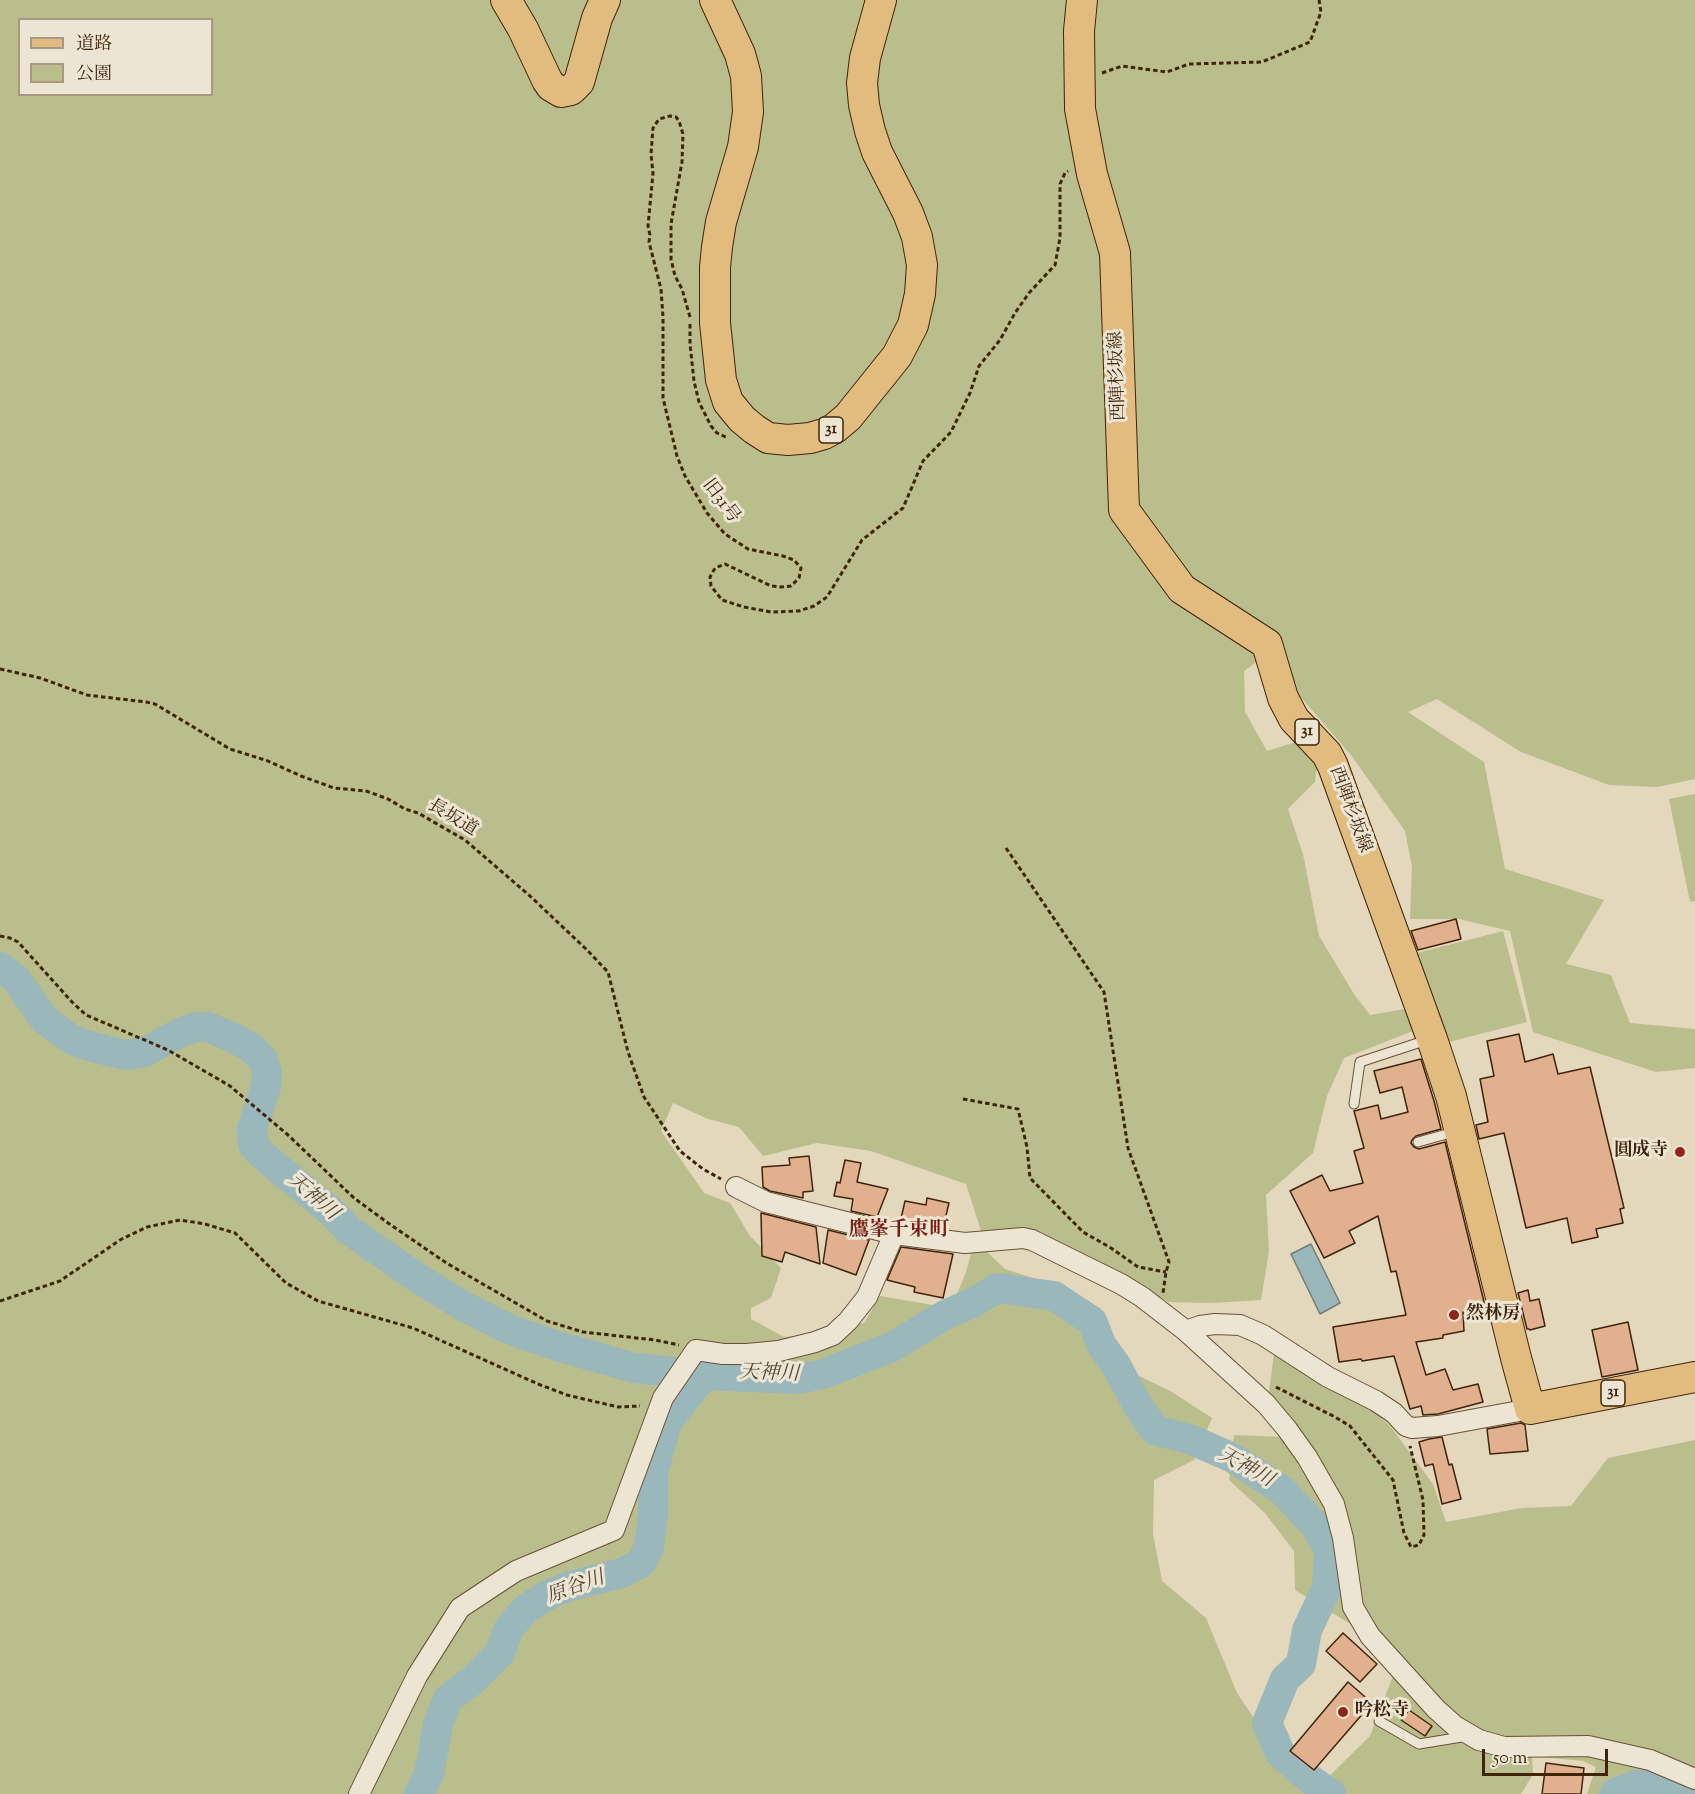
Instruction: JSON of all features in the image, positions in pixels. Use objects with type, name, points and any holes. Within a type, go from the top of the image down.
[{"type":"main road","points":[[506,0],[547,80],[551,86],[561,92],[571,90],[579,82],[597,18],[605,0]]},
{"type":"main road","name":"31","points":[[715,0],[740,54],[748,93],[747,129],[721,222],[715,267],[715,323],[721,380],[728,402],[742,419],[768,438],[788,440],[810,438],[829,431],[848,417],[897,356],[913,325],[920,294],[922,265],[917,237],[908,213],[877,152],[868,123],[862,83],[865,58],[881,0]]},
{"type":"main road","name":"西陣杉坂線","points":[[1082,0],[1079,32],[1080,109],[1092,174],[1115,253],[1124,510],[1182,589],[1267,644],[1283,698],[1294,719],[1328,754],[1451,1096],[1530,1408]]},
{"type":"main road","name":"31","points":[[1530,1408],[1695,1377]]},
{"type":"street","points":[[736,1187],[766,1202],[894,1234],[965,1243],[1023,1238],[1032,1240],[1121,1284],[1186,1331],[1266,1404],[1287,1429],[1307,1457],[1334,1504],[1343,1538],[1353,1606],[1370,1636],[1436,1709],[1455,1726],[1479,1740],[1504,1746],[1588,1746],[1650,1760],[1695,1779]]},
{"type":"street","points":[[359,1794],[417,1676],[460,1608],[516,1571],[614,1530],[662,1402],[696,1350],[723,1354],[779,1351],[832,1335],[848,1321],[867,1297],[894,1234]]},
{"type":"street","points":[[1186,1331],[1215,1324],[1240,1325],[1263,1335],[1328,1377],[1376,1401],[1394,1413],[1406,1426],[1412,1428],[1438,1426],[1530,1408]]},
{"type":"lane","points":[[1354,1104],[1360,1062],[1432,1039]]},
{"type":"lane","points":[[1418,1142],[1460,1131]]},
{"type":"lane","points":[[1379,1721],[1419,1744],[1470,1735]]},
{"type":"path","points":[[1080,97],[1096,76],[1122,66],[1167,72],[1189,64],[1262,62],[1310,42],[1321,12],[1319,0]]},
{"type":"path","name":"旧31号","points":[[742,419],[738,432],[727,438],[717,433],[711,426],[699,402],[690,344],[691,318],[671,259],[671,224],[682,162],[682,127],[676,117],[659,119],[653,128],[653,172],[648,226],[649,242],[661,289],[663,398],[677,456],[685,476],[707,513],[725,534],[748,549],[783,556],[794,560],[801,567],[799,578],[791,586],[781,587],[771,586],[725,564],[715,568],[710,577],[711,586],[722,600],[744,608],[771,612],[799,611],[814,606],[827,597],[862,540],[903,508],[922,461],[951,432],[970,393],[979,366],[1000,340],[1029,293],[1055,265],[1060,238],[1059,184],[1065,173],[1075,167],[1092,174]]},
{"type":"path","name":"長坂道","points":[[0,669],[40,678],[87,695],[155,704],[230,749],[268,761],[334,788],[366,791],[388,799],[465,840],[530,896],[608,972],[628,1052],[644,1097],[680,1151],[703,1169],[736,1187]]},
{"type":"path","points":[[1006,848],[1104,992],[1128,1148],[1169,1262],[1161,1312]]},
{"type":"path","points":[[0,936],[18,942],[86,1015],[168,1050],[230,1086],[288,1135],[354,1198],[448,1264],[547,1321],[583,1332],[655,1340],[696,1350]]},
{"type":"path","points":[[963,1099],[1018,1109],[1027,1147],[1030,1178],[1083,1232],[1138,1267],[1166,1272]]},
{"type":"path","points":[[0,1301],[60,1281],[120,1240],[147,1227],[180,1220],[205,1224],[235,1233],[286,1283],[318,1301],[412,1328],[567,1395],[618,1407],[662,1402]]},
{"type":"path","points":[[1269,1384],[1350,1426],[1392,1480],[1404,1533],[1411,1547],[1419,1545],[1424,1535],[1423,1500],[1408,1441],[1412,1428]]},
{"type":"green space","points":[[0,0],[1695,0],[1695,779],[1657,787],[1609,785],[1521,752],[1437,699],[1408,712],[1484,762],[1505,869],[1604,900],[1566,964],[1611,975],[1630,1023],[1695,1029],[1695,1068],[1656,1072],[1533,1032],[1510,931],[1459,919],[1410,919],[1412,867],[1405,831],[1351,755],[1265,656],[1244,671],[1245,712],[1267,751],[1299,741],[1317,766],[1315,782],[1288,809],[1303,854],[1319,936],[1354,994],[1370,1015],[1405,1009],[1418,1029],[1344,1058],[1327,1096],[1313,1153],[1266,1195],[1269,1251],[1261,1300],[1211,1303],[1168,1302],[1131,1280],[1022,1229],[981,1231],[966,1184],[871,1151],[817,1143],[763,1156],[739,1127],[708,1119],[673,1103],[661,1131],[704,1193],[730,1203],[750,1236],[781,1268],[771,1298],[751,1308],[751,1319],[784,1337],[813,1334],[864,1323],[880,1296],[951,1308],[972,1251],[986,1251],[1005,1269],[1039,1280],[1089,1305],[1131,1372],[1172,1392],[1212,1418],[1194,1460],[1154,1480],[1153,1534],[1162,1581],[1206,1618],[1237,1693],[1261,1729],[1283,1771],[1313,1792],[1370,1736],[1401,1655],[1295,1590],[1294,1551],[1265,1513],[1229,1480],[1234,1435],[1283,1437],[1295,1425],[1269,1392],[1274,1354],[1365,1402],[1391,1427],[1433,1484],[1446,1522],[1522,1508],[1571,1506],[1608,1458],[1695,1440],[1695,1794],[1587,1794],[1596,1767],[1583,1761],[1532,1756],[1533,1774],[1521,1794],[0,1794]]},
{"type":"green space","points":[[1695,794],[1695,901],[1690,902],[1669,799]]},
{"type":"green space","points":[[1503,931],[1527,1022],[1441,1044],[1417,953]]},
{"type":"water","points":[[1311,1244],[1340,1303],[1320,1314],[1291,1254]]},
{"type":"building","points":[[1456,919],[1461,939],[1418,950],[1411,931]]},
{"type":"building","points":[[1519,1034],[1525,1062],[1553,1054],[1558,1074],[1590,1067],[1624,1208],[1620,1209],[1623,1223],[1596,1229],[1598,1237],[1572,1243],[1567,1218],[1526,1228],[1504,1133],[1479,1139],[1476,1125],[1488,1122],[1480,1079],[1494,1076],[1487,1041]]},
{"type":"building","points":[[1421,1059],[1441,1129],[1416,1136],[1411,1143],[1419,1149],[1445,1142],[1485,1306],[1463,1312],[1464,1331],[1443,1335],[1443,1338],[1416,1342],[1426,1375],[1445,1369],[1453,1390],[1478,1384],[1483,1402],[1438,1414],[1423,1415],[1421,1406],[1410,1409],[1394,1356],[1339,1362],[1333,1327],[1406,1315],[1396,1271],[1391,1272],[1378,1216],[1349,1231],[1355,1243],[1324,1258],[1290,1191],[1322,1175],[1330,1191],[1363,1183],[1354,1151],[1364,1148],[1354,1111],[1378,1105],[1381,1119],[1408,1112],[1402,1087],[1380,1093],[1374,1071]]},
{"type":"building","points":[[809,1156],[813,1191],[803,1192],[803,1198],[770,1191],[763,1187],[762,1167],[790,1165],[789,1158]]},
{"type":"building","points":[[845,1160],[861,1163],[857,1182],[888,1189],[877,1217],[851,1211],[853,1199],[834,1196],[837,1182],[840,1183]]},
{"type":"building","points":[[927,1198],[949,1203],[943,1228],[900,1223],[905,1201],[926,1205]]},
{"type":"building","points":[[761,1213],[816,1227],[820,1264],[785,1252],[782,1262],[762,1256]]},
{"type":"building","points":[[828,1230],[869,1240],[856,1275],[823,1263]]},
{"type":"building","points":[[901,1247],[953,1254],[943,1298],[914,1292],[915,1287],[887,1280]]},
{"type":"building","points":[[1528,1290],[1530,1301],[1539,1299],[1545,1326],[1530,1330],[1527,1329],[1518,1293]]},
{"type":"building","points":[[1628,1322],[1638,1370],[1602,1377],[1592,1330]]},
{"type":"building","points":[[1521,1423],[1525,1425],[1528,1451],[1490,1454],[1487,1429]]},
{"type":"building","points":[[1442,1437],[1461,1499],[1442,1504],[1433,1464],[1425,1466],[1419,1442]]},
{"type":"building","points":[[1343,1633],[1377,1664],[1360,1682],[1326,1651]]},
{"type":"building","points":[[1348,1682],[1372,1703],[1314,1770],[1290,1751]]},
{"type":"building","points":[[1409,1710],[1432,1726],[1425,1736],[1401,1720]]},
{"type":"building","points":[[1546,1763],[1584,1768],[1581,1794],[1542,1794]]},
{"type":"waterway","name":"天神川","points":[[0,967],[16,979],[45,1020],[71,1039],[85,1045],[124,1055],[145,1052],[181,1032],[197,1027],[208,1027],[254,1050],[263,1060],[267,1072],[266,1086],[252,1129],[253,1144],[260,1153],[334,1214],[349,1230],[416,1277],[463,1306],[511,1330],[561,1347],[634,1368],[704,1375],[797,1379],[823,1374],[892,1347],[945,1315],[998,1288],[1054,1296],[1092,1321],[1102,1346],[1155,1430],[1192,1440],[1233,1458],[1282,1490],[1315,1525],[1329,1549],[1327,1588],[1307,1630],[1301,1664],[1285,1679],[1267,1723],[1280,1753],[1331,1794]]},
{"type":"waterway","name":"原谷川","points":[[419,1794],[429,1774],[438,1724],[448,1699],[473,1680],[500,1653],[509,1628],[527,1608],[548,1595],[570,1586],[622,1573],[641,1563],[649,1547],[653,1515],[653,1472],[667,1422],[704,1375]]},
{"type":"waterway","name":"天神川","points":[[1614,1794],[1636,1785],[1667,1786],[1683,1794]]},
{"type":"place","name":"圓成寺","points":[[1680,1152]]},
{"type":"place","name":"然林房","points":[[1454,1315]]},
{"type":"place","name":"吟松寺","points":[[1343,1712]]},
{"type":"district","name":"鷹峯千束町","points":[[899,1232]]}]
